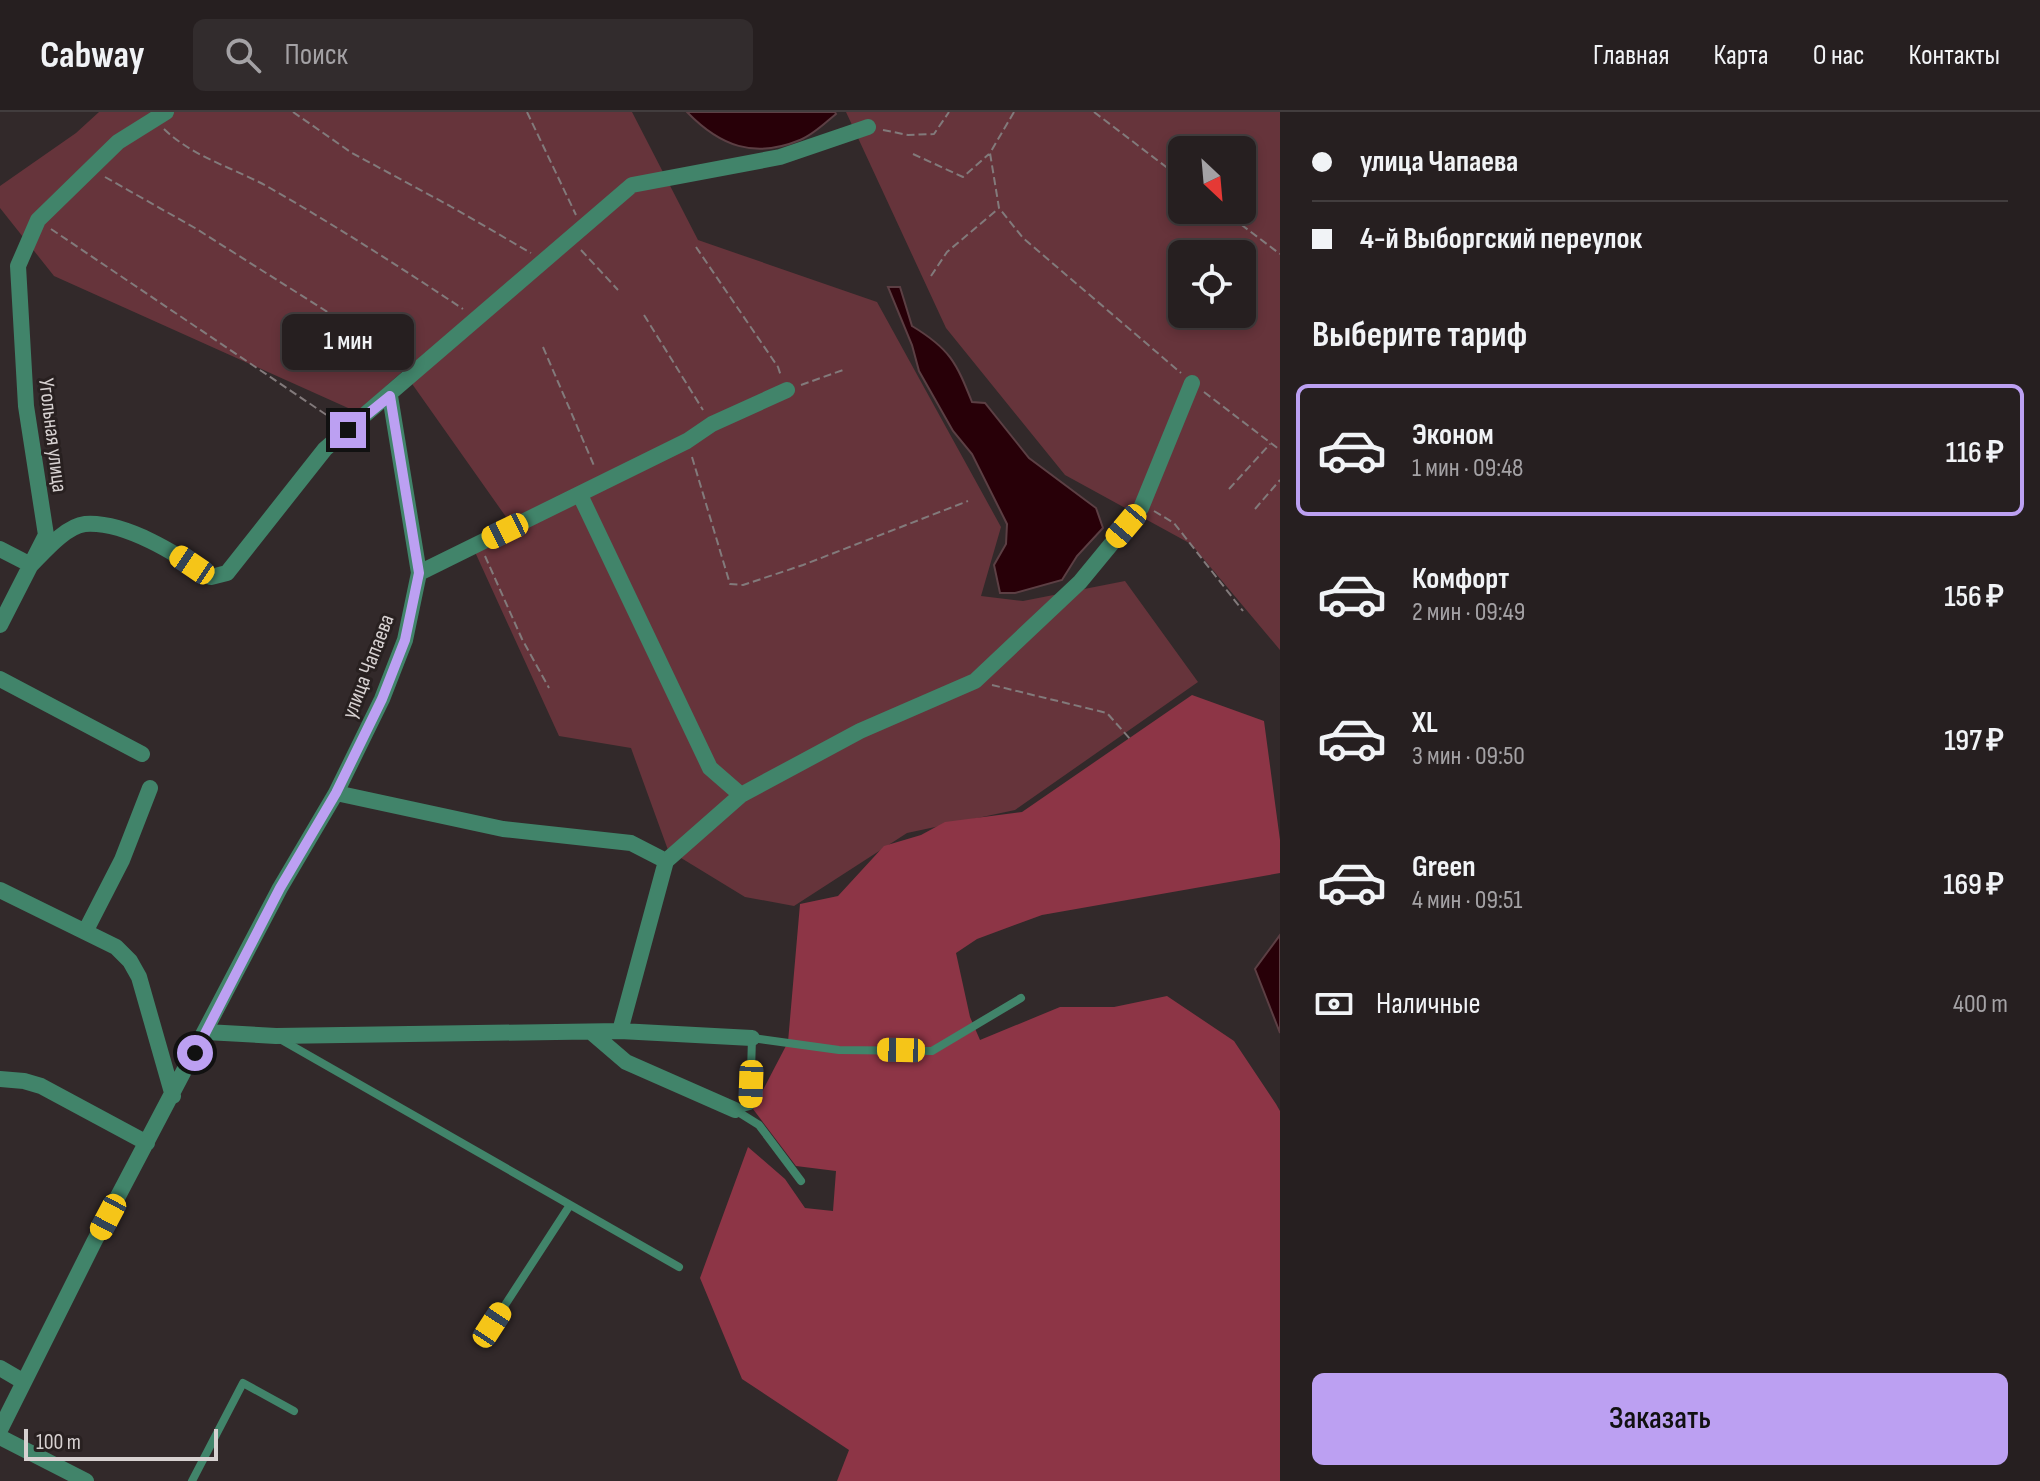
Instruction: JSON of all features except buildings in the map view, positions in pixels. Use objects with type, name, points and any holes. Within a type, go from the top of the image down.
[{"type":"street","name":"Угольная улица","points":[[0,625],[46,535],[26,406],[18,266],[38,220],[118,142],[160,116]]},
{"type":"street","points":[[0,549],[31,565],[55,540],[83,524],[119,529],[173,552],[211,577],[227,573],[325,449],[632,185],[780,157],[868,127]]},
{"type":"street","points":[[620,1031],[666,861],[741,795],[860,731],[975,681],[1080,582],[1143,504],[1192,383]]},
{"type":"street","points":[[419,573],[687,441],[712,424],[787,390]]},
{"type":"street","name":"улица Чапаева","points":[[0,1430],[280,888],[336,793],[382,699],[405,640],[419,573],[390,396]]},
{"type":"street","points":[[580,495],[710,768],[741,795]]},
{"type":"street","points":[[0,679],[142,754]]},
{"type":"street","points":[[85,932],[122,860],[150,788]]},
{"type":"street","points":[[336,793],[503,829],[631,843],[666,861]]},
{"type":"street","points":[[0,890],[116,947],[135,969],[173,1096]]},
{"type":"street","points":[[206,1032],[276,1036],[620,1031],[752,1038]]},
{"type":"street","points":[[591,1032],[626,1062],[735,1110]]},
{"type":"street","points":[[0,1079],[24,1081],[48,1089],[147,1143]]},
{"type":"street","points":[[0,1368],[24,1382]]},
{"type":"street","points":[[0,1437],[86,1481]]},
{"type":"lane","points":[[735,1110],[750,1106],[752,1038],[839,1050],[932,1051],[1021,998]]},
{"type":"lane","points":[[276,1036],[679,1267]]},
{"type":"lane","points":[[735,1110],[759,1125],[801,1181]]},
{"type":"lane","points":[[492,1325],[570,1205]]},
{"type":"lane","points":[[192,1481],[243,1383],[294,1411]]},
{"type":"path","points":[[293,112],[352,153],[532,254]]},
{"type":"path","points":[[527,112],[576,233],[618,290]]},
{"type":"path","points":[[868,127],[908,135],[934,134],[949,112]]},
{"type":"path","points":[[913,154],[963,177],[990,153],[1014,112]]},
{"type":"path","points":[[1094,112],[1168,168]]},
{"type":"path","points":[[160,116],[172,137],[196,153],[268,187],[399,266],[467,312]]},
{"type":"path","points":[[990,153],[999,208],[1023,238],[1192,383],[1280,450]]},
{"type":"path","points":[[90,169],[195,228],[397,356],[410,357]]},
{"type":"path","points":[[931,276],[947,252],[999,208]]},
{"type":"path","points":[[38,220],[348,430]]},
{"type":"path","points":[[1240,224],[1280,254]]},
{"type":"path","points":[[696,247],[778,367],[787,390],[843,370]]},
{"type":"path","points":[[644,315],[712,424]]},
{"type":"path","points":[[543,347],[602,484]]},
{"type":"path","points":[[687,441],[730,584],[743,585],[803,565],[968,501]]},
{"type":"path","points":[[1229,489],[1271,443]]},
{"type":"path","points":[[1255,509],[1280,480]]},
{"type":"path","points":[[1143,504],[1174,523],[1243,611]]},
{"type":"path","points":[[480,543],[522,639],[549,688]]},
{"type":"path","points":[[975,681],[1107,713],[1130,739]]},
{"type":"shaded area","points":[[99,112],[632,112],[698,240],[877,302],[1001,527],[981,596],[1023,601],[1125,581],[1198,682],[1015,810],[907,833],[794,906],[745,897],[668,850],[631,748],[559,736],[470,541],[511,524],[403,371],[357,412],[54,276],[0,208],[0,186],[76,133]]},
{"type":"shaded area","points":[[687,112],[836,114],[800,140],[783,146],[753,148],[725,141]]},
{"type":"shaded area","points":[[846,112],[1280,112],[1280,650],[1191,544],[1065,475],[946,328]]},
{"type":"shaded area","points":[[888,287],[900,287],[912,326],[935,342],[950,358],[972,402],[985,403],[1029,458],[1096,508],[1103,528],[1077,556],[1062,580],[1015,593],[1000,593],[994,565],[1006,544],[1007,524],[972,454],[953,431],[919,371],[912,345]]},
{"type":"shaded area","points":[[1192,695],[1264,721],[1280,840],[1280,873],[1042,915],[977,939],[956,953],[970,1017],[980,1040],[1060,1007],[1114,1007],[1167,996],[1234,1041],[1276,1104],[1280,1111],[1280,1481],[837,1481],[849,1450],[742,1379],[700,1278],[748,1147],[785,1179],[805,1208],[833,1211],[836,1171],[796,1166],[753,1109],[788,1042],[800,904],[838,896],[884,846],[921,835],[945,822],[1022,812]]},
{"type":"shaded area","points":[[1280,935],[1280,1033],[1255,969]]},
{"type":"route","points":[[195,1053],[280,888],[336,793],[382,699],[405,640],[419,573],[390,396],[348,430]]}]
